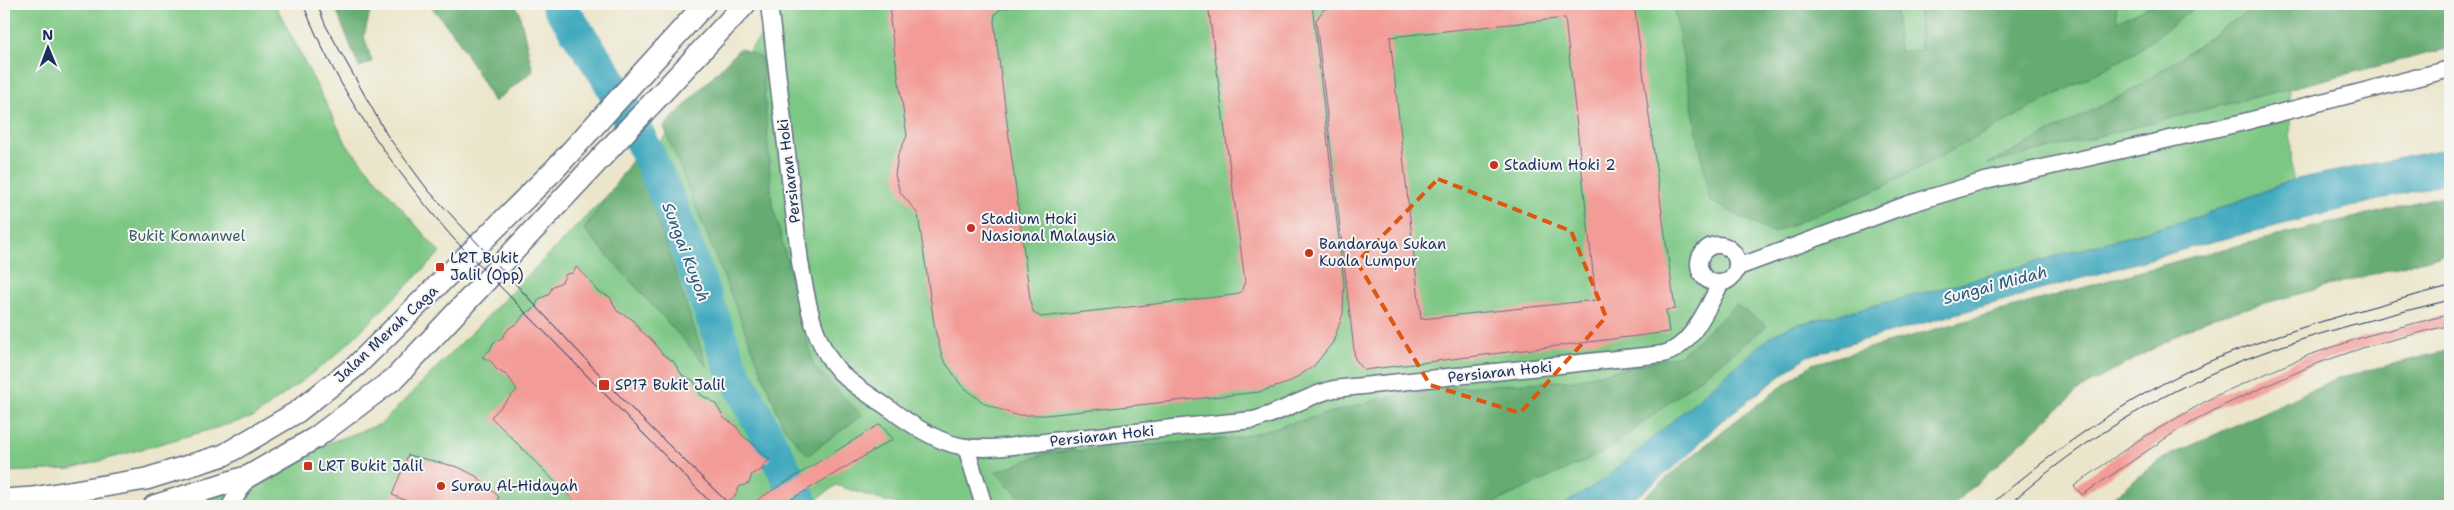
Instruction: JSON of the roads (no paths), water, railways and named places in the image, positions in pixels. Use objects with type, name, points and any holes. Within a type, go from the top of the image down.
[{"type":"street","name":"Jalan Merah Caga","points":[[4,500],[33,498],[146,479],[224,454],[297,412],[356,366],[554,170],[705,4]]},
{"type":"street","points":[[154,506],[248,476],[315,438],[395,378],[745,4]]},
{"type":"street","name":"Persiaran Hoki","points":[[769,4],[800,262],[806,297],[820,342],[840,372],[855,385],[904,420],[950,443],[966,446],[1022,444],[1253,420],[1272,416],[1299,400],[1334,389],[1663,354],[1674,351],[1683,344],[1721,284]]},
{"type":"street","points":[[1738,267],[1909,204],[1985,181],[2240,123],[2450,69]]},
{"type":"street","points":[[1715,245],[1727,247],[1736,255],[1738,267],[1732,278],[1721,284],[1709,282],[1700,273],[1699,261],[1704,250],[1715,245]]},
{"type":"street","points":[[966,446],[984,506]]},
{"type":"street","points":[[230,506],[248,476]]},
{"type":"water","name":"Sungai Midah","points":[[2450,148],[2450,182],[2200,245],[1807,356],[1720,422],[1684,459],[1625,506],[1562,506],[1604,480],[1771,336],[1791,326],[1936,290],[2201,216],[2292,180]]},
{"type":"waterway","name":"Sungai Kuyoh","points":[[558,4],[607,76],[648,154],[671,206],[731,367],[803,506]]},
{"type":"tram line","points":[[303,4],[332,67],[349,97],[387,155],[452,237],[714,506]]},
{"type":"tram line","points":[[317,4],[326,26],[387,135],[428,190],[629,406],[731,506]]},
{"type":"tram line","points":[[1989,506],[2071,441],[2161,384],[2225,355],[2308,326],[2450,286]]},
{"type":"tram line","points":[[2007,506],[2037,480],[2101,434],[2169,394],[2205,376],[2300,340],[2450,300]]},
{"type":"place","name":"Stadium Hoki 2","points":[[1494,165]]},
{"type":"place","name":"Stadium Hoki Nasional Malaysia","points":[[971,228]]},
{"type":"place","name":"Bandaraya Sukan Kuala Lumpur","points":[[1309,253]]},
{"type":"place","name":"LRT Bukit Jalil (Opp)","points":[[440,267]]},
{"type":"place","name":"SP17 Bukit Jalil","points":[[604,385]]},
{"type":"place","name":"LRT Bukit Jalil","points":[[308,466]]},
{"type":"place","name":"Surau Al-Hidayah","points":[[441,486]]},
{"type":"park label","name":"Bukit Komanwel","points":[[187,236]]}]
